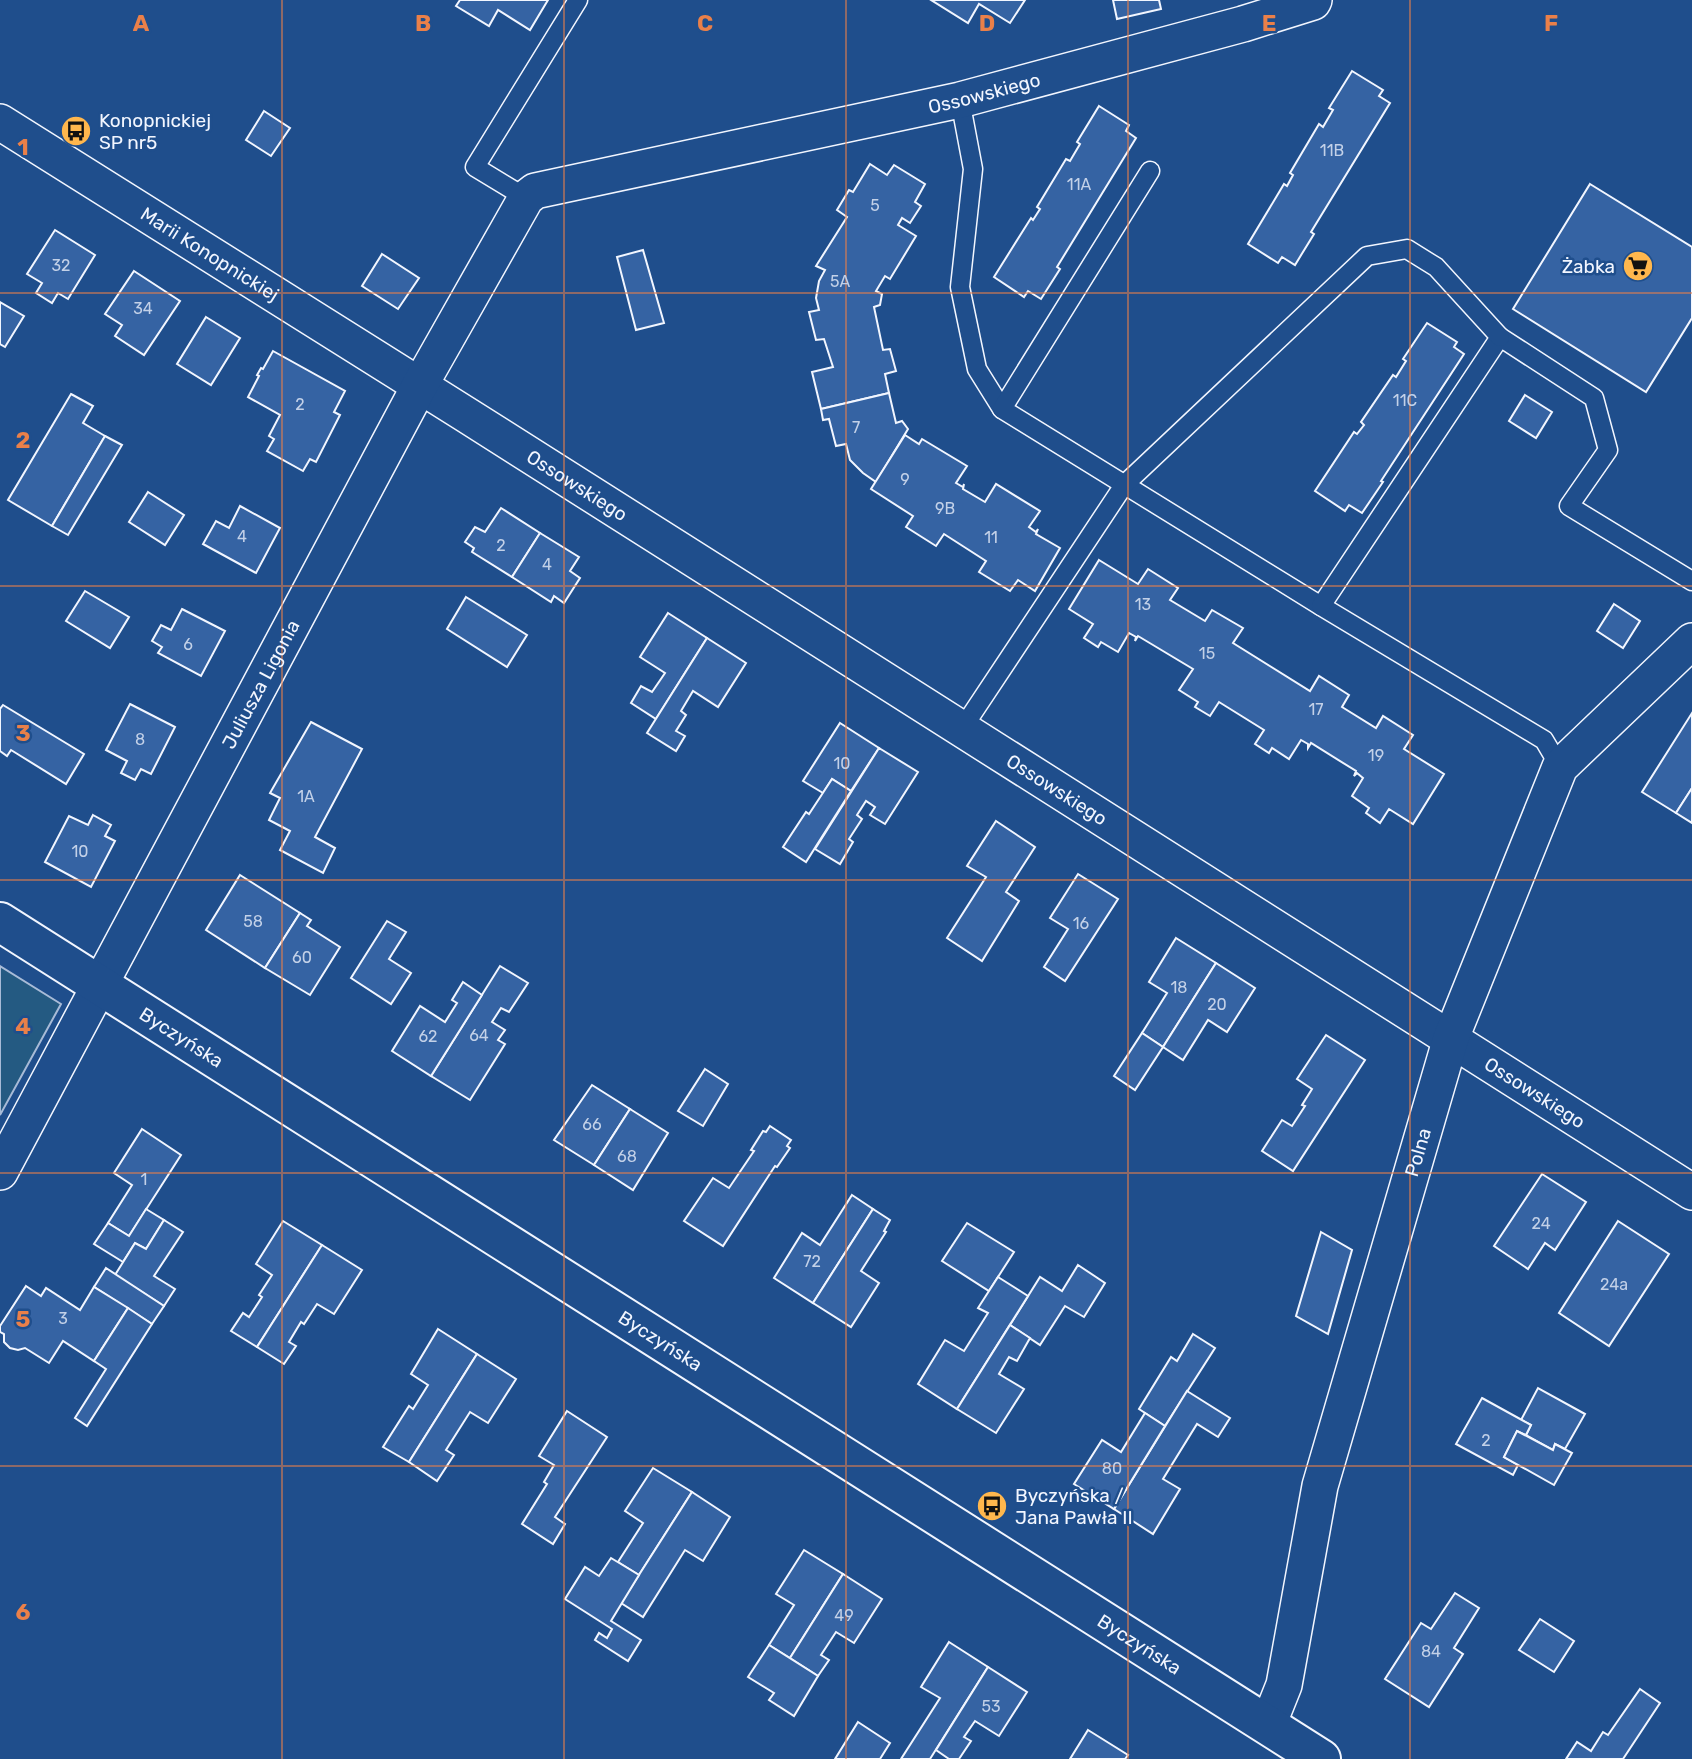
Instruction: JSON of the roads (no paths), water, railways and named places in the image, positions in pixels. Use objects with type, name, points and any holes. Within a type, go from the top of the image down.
[{"type":"street","name":"Ossowskiego","points":[[526,198],[535,191],[960,100],[1243,24],[1314,0]]},
{"type":"street","name":"Marii Konopnickiej","points":[[0,122],[420,385]]},
{"type":"street","name":"Juliusza Ligonia","points":[[0,1172],[420,385],[526,198]]},
{"type":"street","name":"Ossowskiego","points":[[420,385],[1692,1192]]},
{"type":"street","name":"Polna","points":[[1268,1725],[1284,1685],[1320,1486],[1451,1038],[1560,767],[1692,641]]},
{"type":"street","name":"Byczyńska","points":[[0,922],[1321,1759]]},
{"type":"lane","points":[[526,198],[475,167],[578,0]]},
{"type":"lane","points":[[960,100],[973,169],[961,287],[977,369],[1002,409],[1544,740],[1560,767]]},
{"type":"lane","points":[[1002,409],[1150,172]]},
{"type":"lane","points":[[962,729],[1124,485],[1367,256],[1407,250],[1436,267],[1500,337],[1594,398],[1608,450],[1569,506],[1692,581]]},
{"type":"lane","points":[[1321,606],[1500,337]]},
{"type":"place","name":"Konopnickiej SP nr5","points":[[76,131]]},
{"type":"place","name":"Żabka","points":[[1638,266]]},
{"type":"place","name":"Byczyńska / Jana Pawła II","points":[[992,1506]]}]
